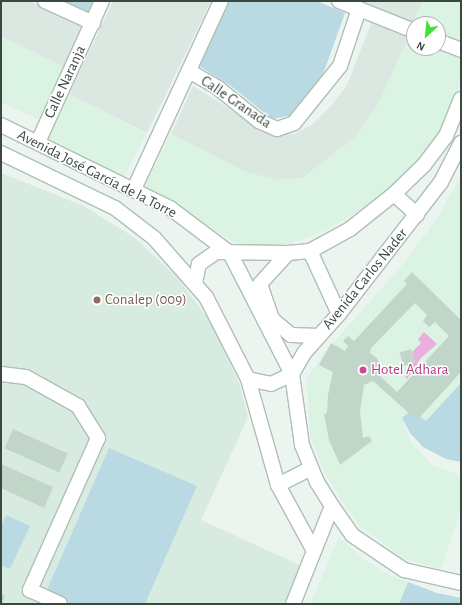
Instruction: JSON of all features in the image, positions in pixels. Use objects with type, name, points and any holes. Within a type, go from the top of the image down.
[{"type":"street","points":[[45,1],[93,23]]},
{"type":"street","name":"Calle Naranja","points":[[38,142],[102,1]]},
{"type":"street","name":"Calle Granada","points":[[134,189],[221,1]]},
{"type":"street","points":[[339,1],[406,28]]},
{"type":"street","name":"Calle Granada","points":[[188,71],[218,88],[259,121],[276,129],[294,123],[340,66],[359,9]]},
{"type":"street","points":[[446,44],[461,50]]},
{"type":"street","points":[[195,284],[196,270],[204,259],[216,252],[288,253],[310,250],[350,228],[394,194],[424,165],[446,136],[461,99]]},
{"type":"street","name":"Avenida José García de la Torre","points":[[1,125],[170,208],[230,253],[292,374],[302,445],[317,482],[352,535],[404,570],[461,583]]},
{"type":"street","name":"Avenida Carlos Nader","points":[[292,374],[318,336],[339,314],[441,182],[461,143]]},
{"type":"street","name":"Avenida José García de la Torre","points":[[1,154],[115,208],[154,238],[206,297],[248,379],[278,485],[314,551]]},
{"type":"street","points":[[394,194],[416,216]]},
{"type":"street","points":[[310,250],[339,314]]},
{"type":"street","points":[[288,253],[260,284],[272,319],[291,335],[318,336]]},
{"type":"street","points":[[1,374],[26,376],[78,406],[98,438],[30,590],[60,604]]},
{"type":"street","points":[[248,379],[271,384],[292,374]]},
{"type":"street","points":[[278,485],[311,468]]},
{"type":"street","points":[[293,604],[332,506]]},
{"type":"shaded area","points":[[1,1],[29,1],[84,27],[64,67],[1,36]]},
{"type":"shaded area","points":[[65,1],[93,1],[88,12]]},
{"type":"shaded area","points":[[113,1],[211,1],[147,133],[69,94]]},
{"type":"shaded area","points":[[226,1],[317,1],[345,13],[321,80],[293,115],[272,119],[231,86],[196,64]]},
{"type":"shaded area","points":[[362,1],[423,1],[416,16],[406,16],[406,20]]},
{"type":"shaded area","points":[[423,1],[461,1],[461,44],[446,37],[446,16],[416,16]]},
{"type":"shaded area","points":[[372,21],[406,35],[406,43],[394,73],[377,106],[356,136],[303,178],[275,180],[244,171],[171,134],[193,86],[258,127],[275,135],[294,134],[313,124],[332,105],[347,85]]},
{"type":"shaded area","points":[[1,36],[64,67],[39,120],[1,102]]},
{"type":"shaded area","points":[[406,43],[406,56],[446,56],[446,50],[461,55],[461,82],[439,134],[420,163],[396,187],[327,230],[289,244],[248,246],[235,243],[145,186],[171,134],[244,171],[275,180],[304,178],[356,136],[377,106]]},
{"type":"shaded area","points":[[69,94],[147,133],[124,177],[47,138]]},
{"type":"shaded area","points":[[1,173],[84,206],[135,238],[176,276],[212,324],[239,383],[248,417],[201,520],[304,567],[288,604],[1,604]]},
{"type":"shaded area","points":[[461,177],[461,383],[426,421],[402,418],[410,441],[433,466],[461,475],[461,510],[441,569],[404,559],[359,525],[345,506],[324,472],[310,435],[307,379],[325,352],[404,263],[435,221]]},
{"type":"shaded area","points":[[424,332],[437,344],[421,358],[407,379],[404,375],[410,368],[407,364],[415,362],[412,352],[421,343],[418,339]]},
{"type":"shaded area","points":[[461,383],[461,462],[446,459],[423,447],[410,433],[402,418],[411,410],[426,421]]},
{"type":"shaded area","points":[[109,448],[197,486],[145,604],[72,604],[46,592]]},
{"type":"shaded area","points":[[6,515],[30,526],[10,569],[1,565],[1,526]]},
{"type":"shaded area","points":[[339,537],[363,559],[386,574],[408,582],[399,604],[310,604]]},
{"type":"shaded area","points":[[408,582],[437,593],[461,598],[461,604],[399,604]]},
{"type":"building","points":[[412,272],[461,320],[461,372],[419,418],[415,414],[412,416],[373,381],[364,385],[360,411],[363,438],[369,436],[372,441],[340,465],[329,440],[324,414],[327,413],[328,395],[333,372],[319,365],[331,343],[345,351],[348,346],[343,341],[348,336],[354,341],[407,284],[404,281]],"holes":[[[415,303],[427,315],[423,321],[429,327],[435,322],[449,336],[397,392],[380,376],[380,365],[377,358],[370,353],[371,348]]]},
{"type":"building","points":[[411,349],[415,362],[404,366],[400,353]]},
{"type":"building","points":[[13,429],[68,453],[59,473],[4,448]]},
{"type":"building","points":[[1,464],[53,487],[44,508],[1,488]]},
{"type":"building","points":[[1,594],[5,596],[2,604],[1,604]]},
{"type":"place","name":"Conalep (009)","points":[[97,300]]},
{"type":"place","name":"Hotel Adhara","points":[[363,370]]}]
